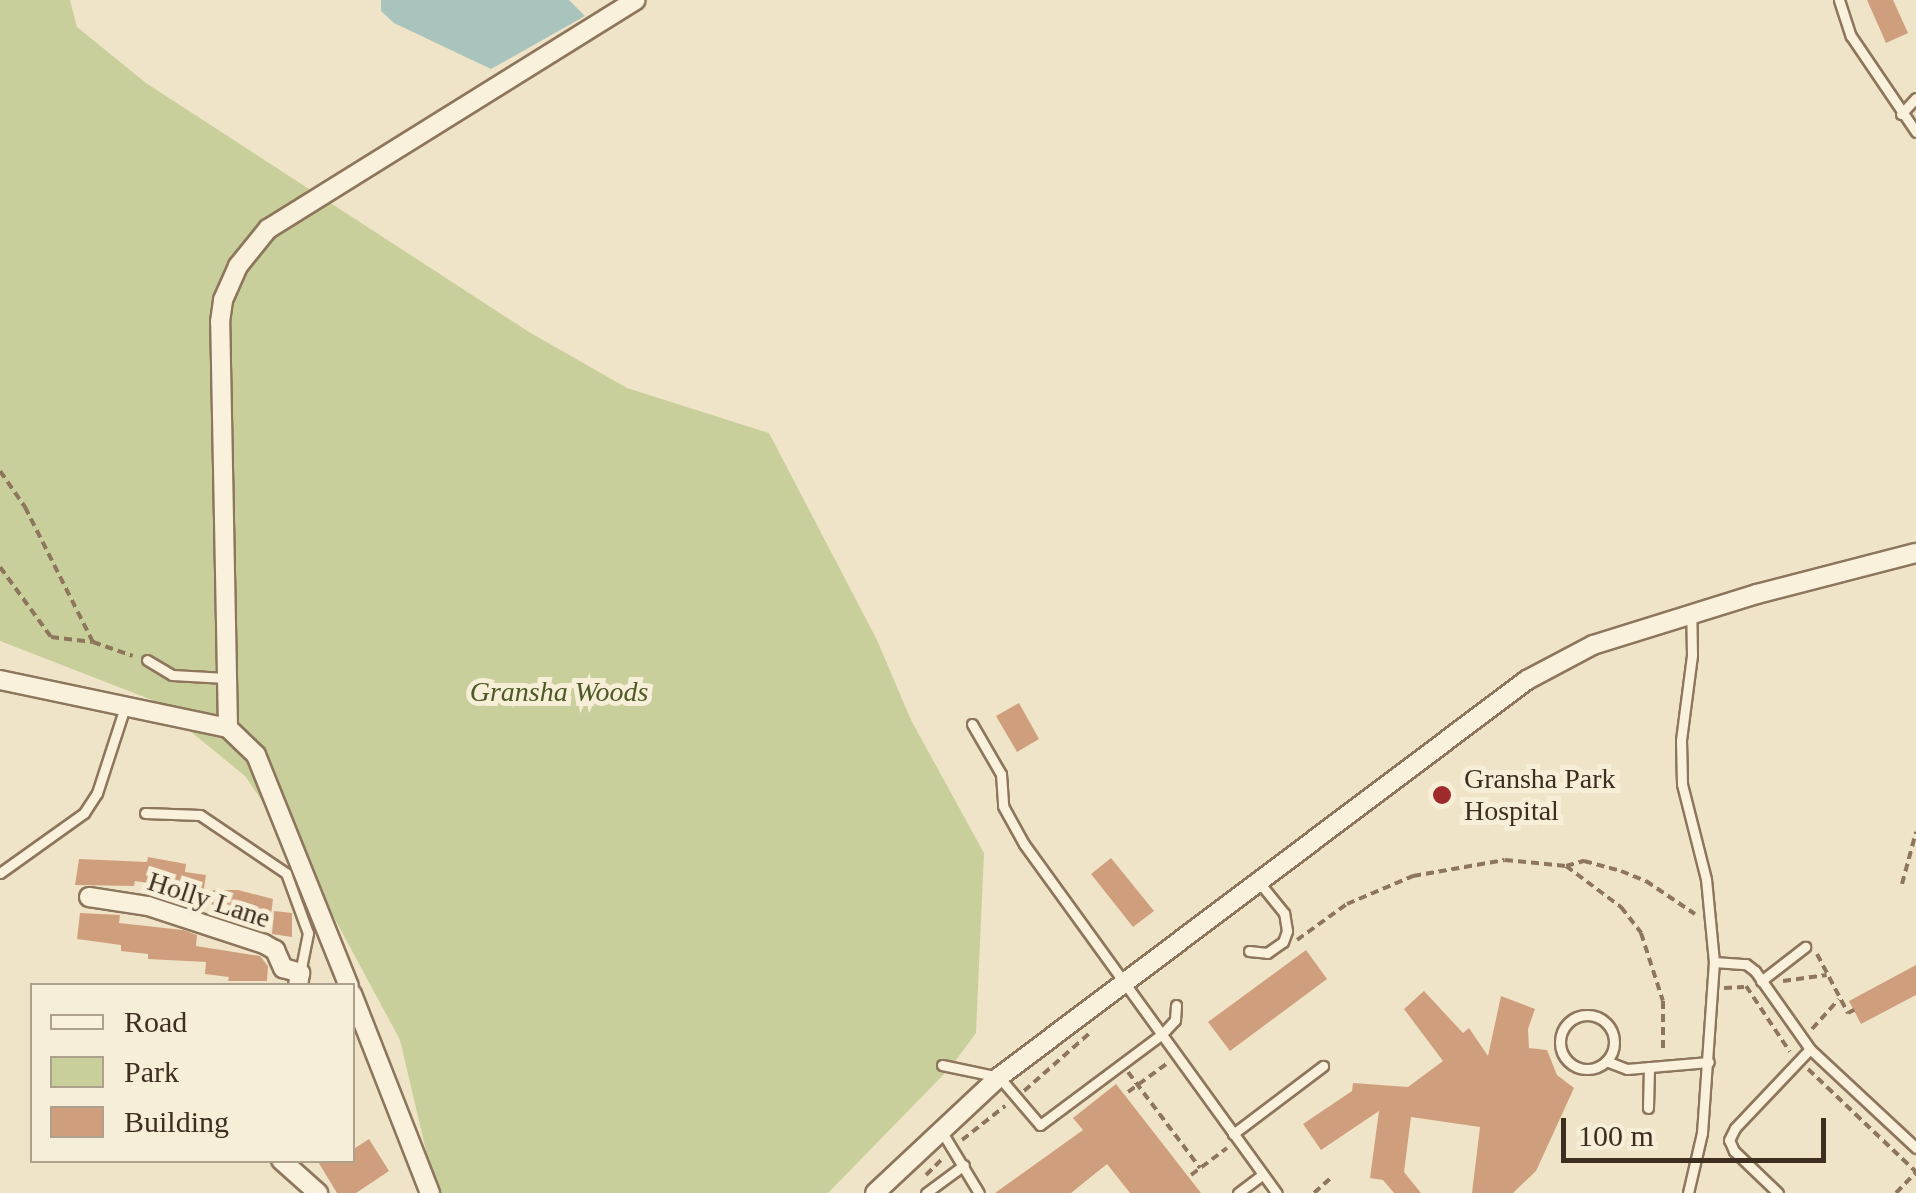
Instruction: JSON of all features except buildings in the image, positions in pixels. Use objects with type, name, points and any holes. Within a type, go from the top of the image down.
[{"type":"street","points":[[228,728],[220,322],[223,300],[246,252],[268,230],[636,0]]},
{"type":"street","points":[[874,1193],[999,1077],[1527,680],[1593,645],[1691,613],[1916,553]]},
{"type":"street","points":[[0,680],[228,728],[256,754],[347,983]]},
{"type":"street","name":"Holly Lane","points":[[89,897],[148,906],[264,944],[275,950],[284,968],[299,979]]},
{"type":"street","points":[[355,1002],[430,1193]]},
{"type":"street","points":[[284,1163],[318,1193]]},
{"type":"lane","points":[[1839,0],[1851,36],[1916,132]]},
{"type":"lane","points":[[1901,114],[1916,98]]},
{"type":"lane","points":[[1688,1193],[1702,1133],[1714,962],[1714,925],[1682,784],[1680,740],[1692,655],[1691,613]]},
{"type":"lane","points":[[148,660],[172,676],[226,678]]},
{"type":"lane","points":[[0,872],[84,813],[97,794],[125,706]]},
{"type":"lane","points":[[972,724],[1001,774],[1003,806],[1024,844],[1277,1193]]},
{"type":"lane","name":"Holly Lane","points":[[145,814],[200,815],[286,873],[308,933],[299,979]]},
{"type":"lane","points":[[1249,951],[1267,953],[1283,942],[1288,932],[1284,913],[1260,883]]},
{"type":"lane","points":[[1761,981],[1809,946]]},
{"type":"lane","points":[[1714,962],[1746,964],[1810,1049],[1916,1148]]},
{"type":"lane","points":[[942,1065],[999,1077],[1040,1125],[1162,1034],[1174,1020],[1176,1005]]},
{"type":"lane","points":[[1606,1061],[1614,1046],[1606,1021],[1590,1014],[1566,1024],[1561,1050],[1572,1064],[1590,1069],[1606,1061],[1628,1069],[1709,1062]]},
{"type":"lane","points":[[1778,1193],[1734,1151],[1729,1140],[1810,1049]]},
{"type":"lane","points":[[1236,1137],[1323,1066]]},
{"type":"lane","points":[[1648,1108],[1649,1067]]},
{"type":"lane","points":[[940,1129],[954,1146],[979,1193]]},
{"type":"lane","points":[[926,1193],[964,1164]]},
{"type":"lane","points":[[1238,1193],[1263,1174]]},
{"type":"path","points":[[0,471],[25,507],[94,642]]},
{"type":"path","points":[[0,568],[51,637],[94,642],[148,660]]},
{"type":"path","points":[[1902,884],[1916,832]]},
{"type":"path","points":[[1283,942],[1294,942],[1347,904],[1413,876],[1506,860],[1566,866],[1584,862],[1634,876],[1714,925]]},
{"type":"path","points":[[1566,866],[1621,908],[1641,933],[1663,1001],[1664,1064]]},
{"type":"path","points":[[1809,946],[1848,1014],[1854,1010]]},
{"type":"path","points":[[1746,986],[1783,1046],[1916,1172],[1896,1193]]},
{"type":"path","points":[[1802,1040],[1840,998]]},
{"type":"path","points":[[920,1181],[954,1146],[1096,1026]]},
{"type":"path","points":[[1128,1092],[1177,1056]]},
{"type":"path","points":[[1122,1064],[1200,1168]]},
{"type":"path","points":[[1825,1095],[1830,1090]]},
{"type":"path","points":[[1191,1175],[1236,1137]]},
{"type":"path","points":[[1893,1162],[1898,1155]]},
{"type":"path","points":[[1314,1193],[1332,1176]]},
{"type":"green space","name":"Gransha Woods","points":[[0,0],[70,0],[77,27],[146,83],[529,332],[627,388],[769,433],[877,640],[911,720],[984,853],[976,1033],[950,1068],[828,1193],[436,1193],[400,1040],[308,869],[245,776],[152,700],[0,641]]},
{"type":"water","points":[[381,0],[569,0],[585,16],[491,69],[394,23],[381,11]]},
{"type":"place","name":"Gransha Park Hospital","points":[[1442,795]]}]
